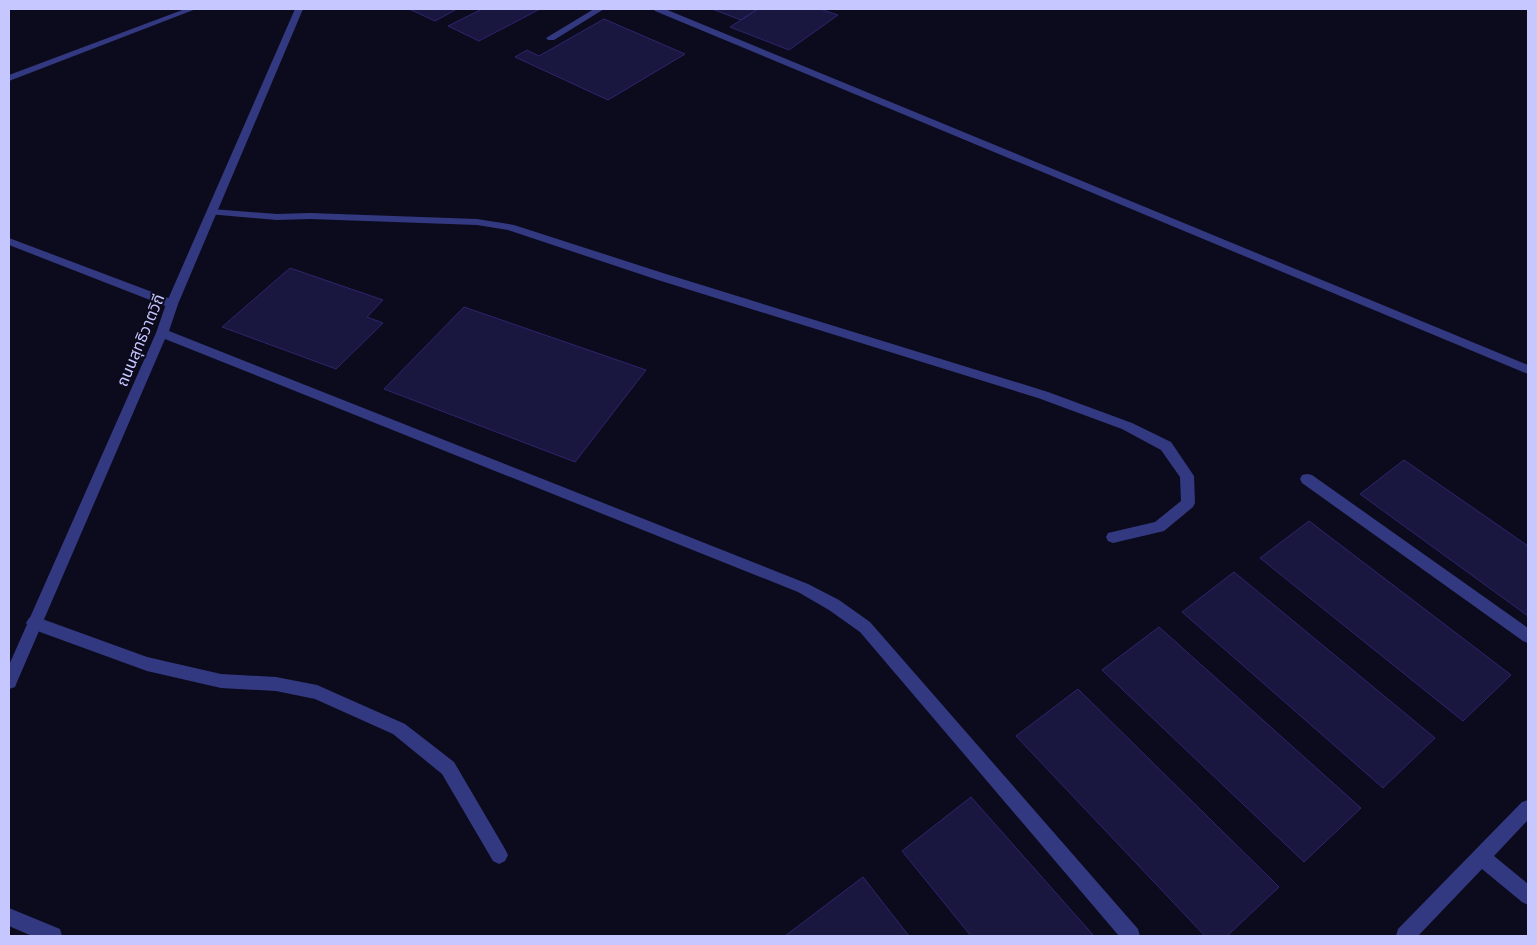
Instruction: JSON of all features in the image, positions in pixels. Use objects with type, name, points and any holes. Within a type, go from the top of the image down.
[{"type":"street","points":[[9,78],[192,9]]},
{"type":"street","name":"ถนนสุทธิวาตวิถี","points":[[9,682],[162,333],[172,304],[299,9]]},
{"type":"street","points":[[551,38],[600,9]]},
{"type":"street","points":[[658,9],[1528,370]]},
{"type":"street","points":[[212,212],[277,216],[477,222],[510,227],[681,283],[1043,395],[1127,426],[1166,446],[1188,476],[1188,503],[1159,527],[1113,537]]},
{"type":"street","points":[[9,241],[172,304]]},
{"type":"street","points":[[162,333],[803,588],[834,605],[865,627],[1131,936]]},
{"type":"street","points":[[1307,479],[1528,636]]},
{"type":"street","points":[[34,623],[147,664],[221,681],[276,684],[317,692],[399,729],[448,768],[499,855]]},
{"type":"street","points":[[1405,936],[1528,808]]},
{"type":"street","points":[[1481,857],[1528,896]]},
{"type":"street","points":[[9,917],[53,936]]},
{"type":"building","points":[[409,9],[457,9],[435,21]]},
{"type":"building","points":[[482,9],[540,9],[479,41],[448,26]]},
{"type":"building","points":[[712,9],[758,9],[741,20]]},
{"type":"building","points":[[758,9],[820,9],[838,15],[789,50],[730,27]]},
{"type":"building","points":[[604,19],[685,54],[608,100],[515,57],[527,50],[539,56]]},
{"type":"building","points":[[290,268],[383,300],[367,317],[383,323],[336,369],[222,327]]},
{"type":"building","points":[[464,307],[646,370],[575,462],[384,389]]},
{"type":"building","points":[[1404,460],[1528,546],[1528,616],[1360,494]]},
{"type":"building","points":[[1309,521],[1511,675],[1463,721],[1260,558]]},
{"type":"building","points":[[1234,572],[1435,738],[1383,788],[1182,612]]},
{"type":"building","points":[[1159,627],[1361,808],[1304,862],[1102,670]]},
{"type":"building","points":[[1078,689],[1279,887],[1227,936],[1205,936],[1016,736]]},
{"type":"building","points":[[971,797],[1094,936],[971,936],[902,851]]},
{"type":"building","points":[[863,877],[909,936],[785,936]]}]
